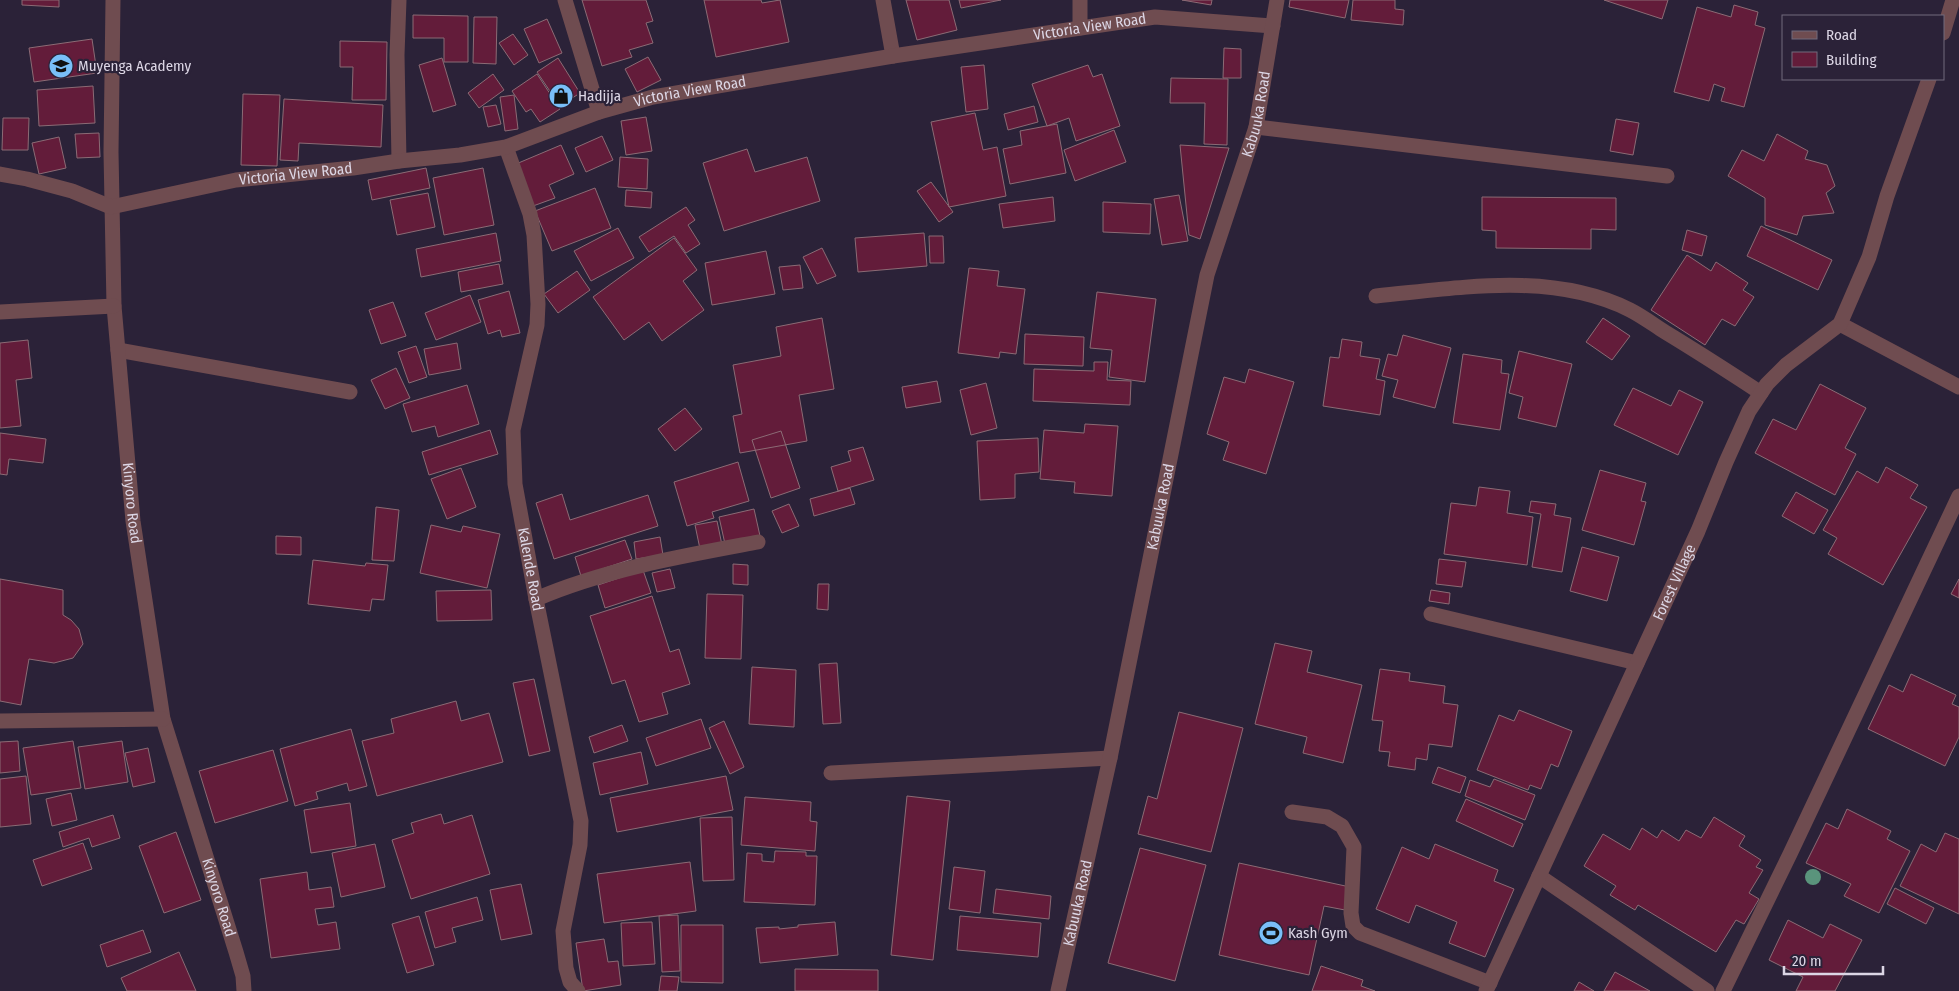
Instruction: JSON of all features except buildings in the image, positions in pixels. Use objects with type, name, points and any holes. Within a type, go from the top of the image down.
[{"type":"street","name":"Kinyoro Road","points":[[113,0],[111,207],[114,306],[133,521],[163,719],[236,952],[243,976],[244,991]]},
{"type":"street","points":[[399,0],[397,56],[399,161]]},
{"type":"street","points":[[564,0],[599,112]]},
{"type":"street","points":[[882,0],[893,56]]},
{"type":"street","points":[[1080,0],[1080,28]]},
{"type":"street","name":"Kabuuka Road","points":[[1058,991],[1110,758],[1207,275],[1256,127],[1277,0]]},
{"type":"street","points":[[1944,30],[1953,0]]},
{"type":"street","name":"Victoria View Road","points":[[111,207],[236,180],[460,155],[506,147],[599,112],[653,97],[893,56],[1155,17],[1273,26]]},
{"type":"street","points":[[1929,80],[1887,196],[1868,257],[1840,324],[1959,387]]},
{"type":"street","points":[[1256,127],[1667,176]]},
{"type":"street","name":"Kalende Road","points":[[506,147],[530,214],[534,235],[538,304],[537,325],[513,430],[513,460],[515,484],[536,599],[581,821],[580,845],[563,932],[566,968],[570,982],[578,991]]},
{"type":"street","points":[[0,174],[72,191],[111,207]]},
{"type":"street","points":[[1376,296],[1479,286],[1536,285],[1591,295],[1631,310],[1762,393]]},
{"type":"street","points":[[0,312],[114,306]]},
{"type":"street","name":"Forest Village","points":[[1488,987],[1698,532],[1749,411],[1786,365],[1840,324]]},
{"type":"street","points":[[118,350],[350,392]]},
{"type":"street","points":[[1723,991],[1959,496]]},
{"type":"street","points":[[536,599],[561,588],[652,562],[758,542]]},
{"type":"street","points":[[1431,614],[1637,663]]},
{"type":"street","points":[[0,721],[163,719]]},
{"type":"street","points":[[831,773],[1110,758]]},
{"type":"street","points":[[1292,812],[1327,817],[1342,826],[1354,847],[1351,913],[1353,926],[1360,933],[1488,987]]},
{"type":"street","points":[[1539,876],[1707,991]]},
{"type":"place","name":"Muyenga Academy","points":[[61,66]]},
{"type":"place","name":"Hadijja","points":[[561,96]]},
{"type":"place","name":"Kash Gym","points":[[1271,933]]}]
